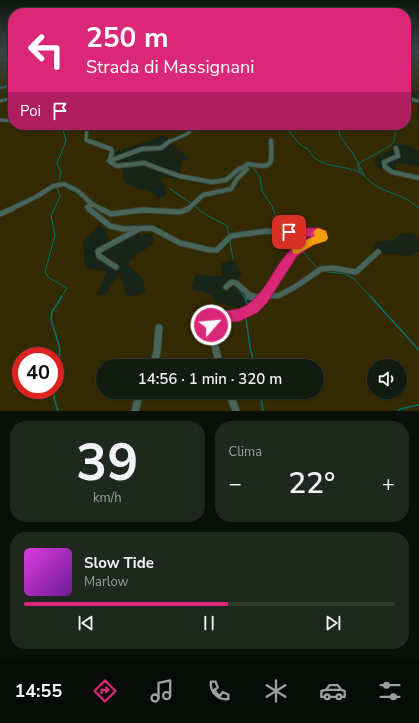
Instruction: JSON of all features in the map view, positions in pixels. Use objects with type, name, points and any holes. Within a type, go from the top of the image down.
[{"type":"street","points":[[87,130],[86,140],[111,148],[112,152],[110,160]]},
{"type":"street","points":[[110,160],[142,149],[161,148],[173,139],[187,134],[192,130]]},
{"type":"street","points":[[0,214],[53,186],[64,184],[78,191],[92,204],[111,214],[142,210],[185,211],[203,195],[231,188],[239,176],[247,169],[245,168],[248,164],[264,167],[269,165],[272,160],[271,140]]},
{"type":"street","points":[[396,148],[398,156],[386,160],[384,162],[385,168],[392,172],[419,178]]},
{"type":"street","points":[[110,160],[111,163],[120,166],[127,166],[142,162],[182,177],[217,182],[226,180],[240,168],[245,168]]},
{"type":"street","points":[[92,204],[87,207],[110,226],[124,229],[152,228],[180,243],[210,250],[217,250],[231,236],[258,232],[322,234],[322,238],[310,242],[294,252],[264,297],[252,309],[240,315],[214,319],[211,325],[211,330],[218,359]]},
{"type":"street","points":[[116,267],[99,256],[98,251],[140,228]]},
{"type":"street","points":[[226,287],[230,286],[232,282],[236,283],[250,297],[278,296],[295,287],[321,269],[332,268],[356,272],[378,252]]},
{"type":"street","points":[[155,359],[159,328]]},
{"type":"street","points":[[135,411],[138,399]]},
{"type":"street","points":[[232,399],[236,411]]},
{"type":"shaded area","points":[[0,69],[8,69],[8,130],[411,130],[411,100],[418,102],[419,151],[403,145],[392,145],[393,150],[376,157],[375,164],[383,170],[390,172],[394,172],[397,163],[419,166],[419,241],[414,234],[402,233],[393,240],[374,242],[373,247],[377,253],[408,257],[419,251],[419,411],[0,411]],"holes":[[[162,135],[170,139],[172,144],[190,159],[181,161],[179,178],[163,177],[161,181],[166,187],[166,195],[159,199],[151,192],[130,186],[124,181],[123,170],[106,164],[113,153],[150,141]],[[98,226],[106,229],[110,242],[140,230],[141,235],[153,233],[153,244],[131,259],[128,265],[142,278],[146,292],[134,296],[126,295],[119,273],[105,295],[97,295],[107,271],[85,268],[83,242]],[[233,260],[242,275],[234,282],[260,301],[246,314],[239,308],[215,302],[210,294],[191,289],[195,275],[222,276],[221,263]]]},
{"type":"shaded area","points":[[411,69],[419,69],[419,91],[411,90]]},
{"type":"waterway","points":[[59,180],[61,172],[57,163],[66,141],[63,130]]},
{"type":"waterway","points":[[288,130],[299,144],[308,149],[317,160],[330,165],[359,172],[371,183],[409,201],[419,208]]},
{"type":"waterway","points":[[339,130],[340,136],[358,164]]},
{"type":"waterway","points":[[358,164],[392,144],[394,141],[395,130]]},
{"type":"waterway","points":[[358,164],[364,175]]},
{"type":"waterway","points":[[358,164],[360,172]]},
{"type":"waterway","points":[[252,166],[260,177],[262,191],[272,206],[281,230]]},
{"type":"waterway","points":[[57,188],[60,196],[51,216],[55,235],[45,272],[49,278],[67,288],[61,297]]},
{"type":"waterway","points":[[169,188],[191,203]]},
{"type":"waterway","points":[[195,206],[197,209],[227,226],[229,236]]},
{"type":"waterway","points":[[284,235],[296,246]]},
{"type":"waterway","points":[[230,241],[233,259]]},
{"type":"waterway","points":[[301,250],[318,269]]},
{"type":"waterway","points":[[320,271],[346,274],[354,279],[371,297]]},
{"type":"waterway","points":[[237,287],[244,297]]},
{"type":"waterway","points":[[59,347],[51,319],[52,312],[62,296]]},
{"type":"waterway","points":[[244,296],[248,306]]},
{"type":"waterway","points":[[370,296],[419,350]]},
{"type":"waterway","points":[[246,318],[253,359]]},
{"type":"waterway","points":[[54,399],[58,411]]},
{"type":"waterway","points":[[261,399],[263,411]]},
{"type":"waterway","points":[[398,411],[400,409],[419,405]]},
{"type":"slow traffic","points":[[297,250],[310,242],[323,238],[322,234],[318,233]]},
{"type":"route","points":[[211,325],[214,319],[240,315],[252,309],[263,299],[294,252],[310,242],[323,237],[322,234],[319,233],[289,232]]}]
